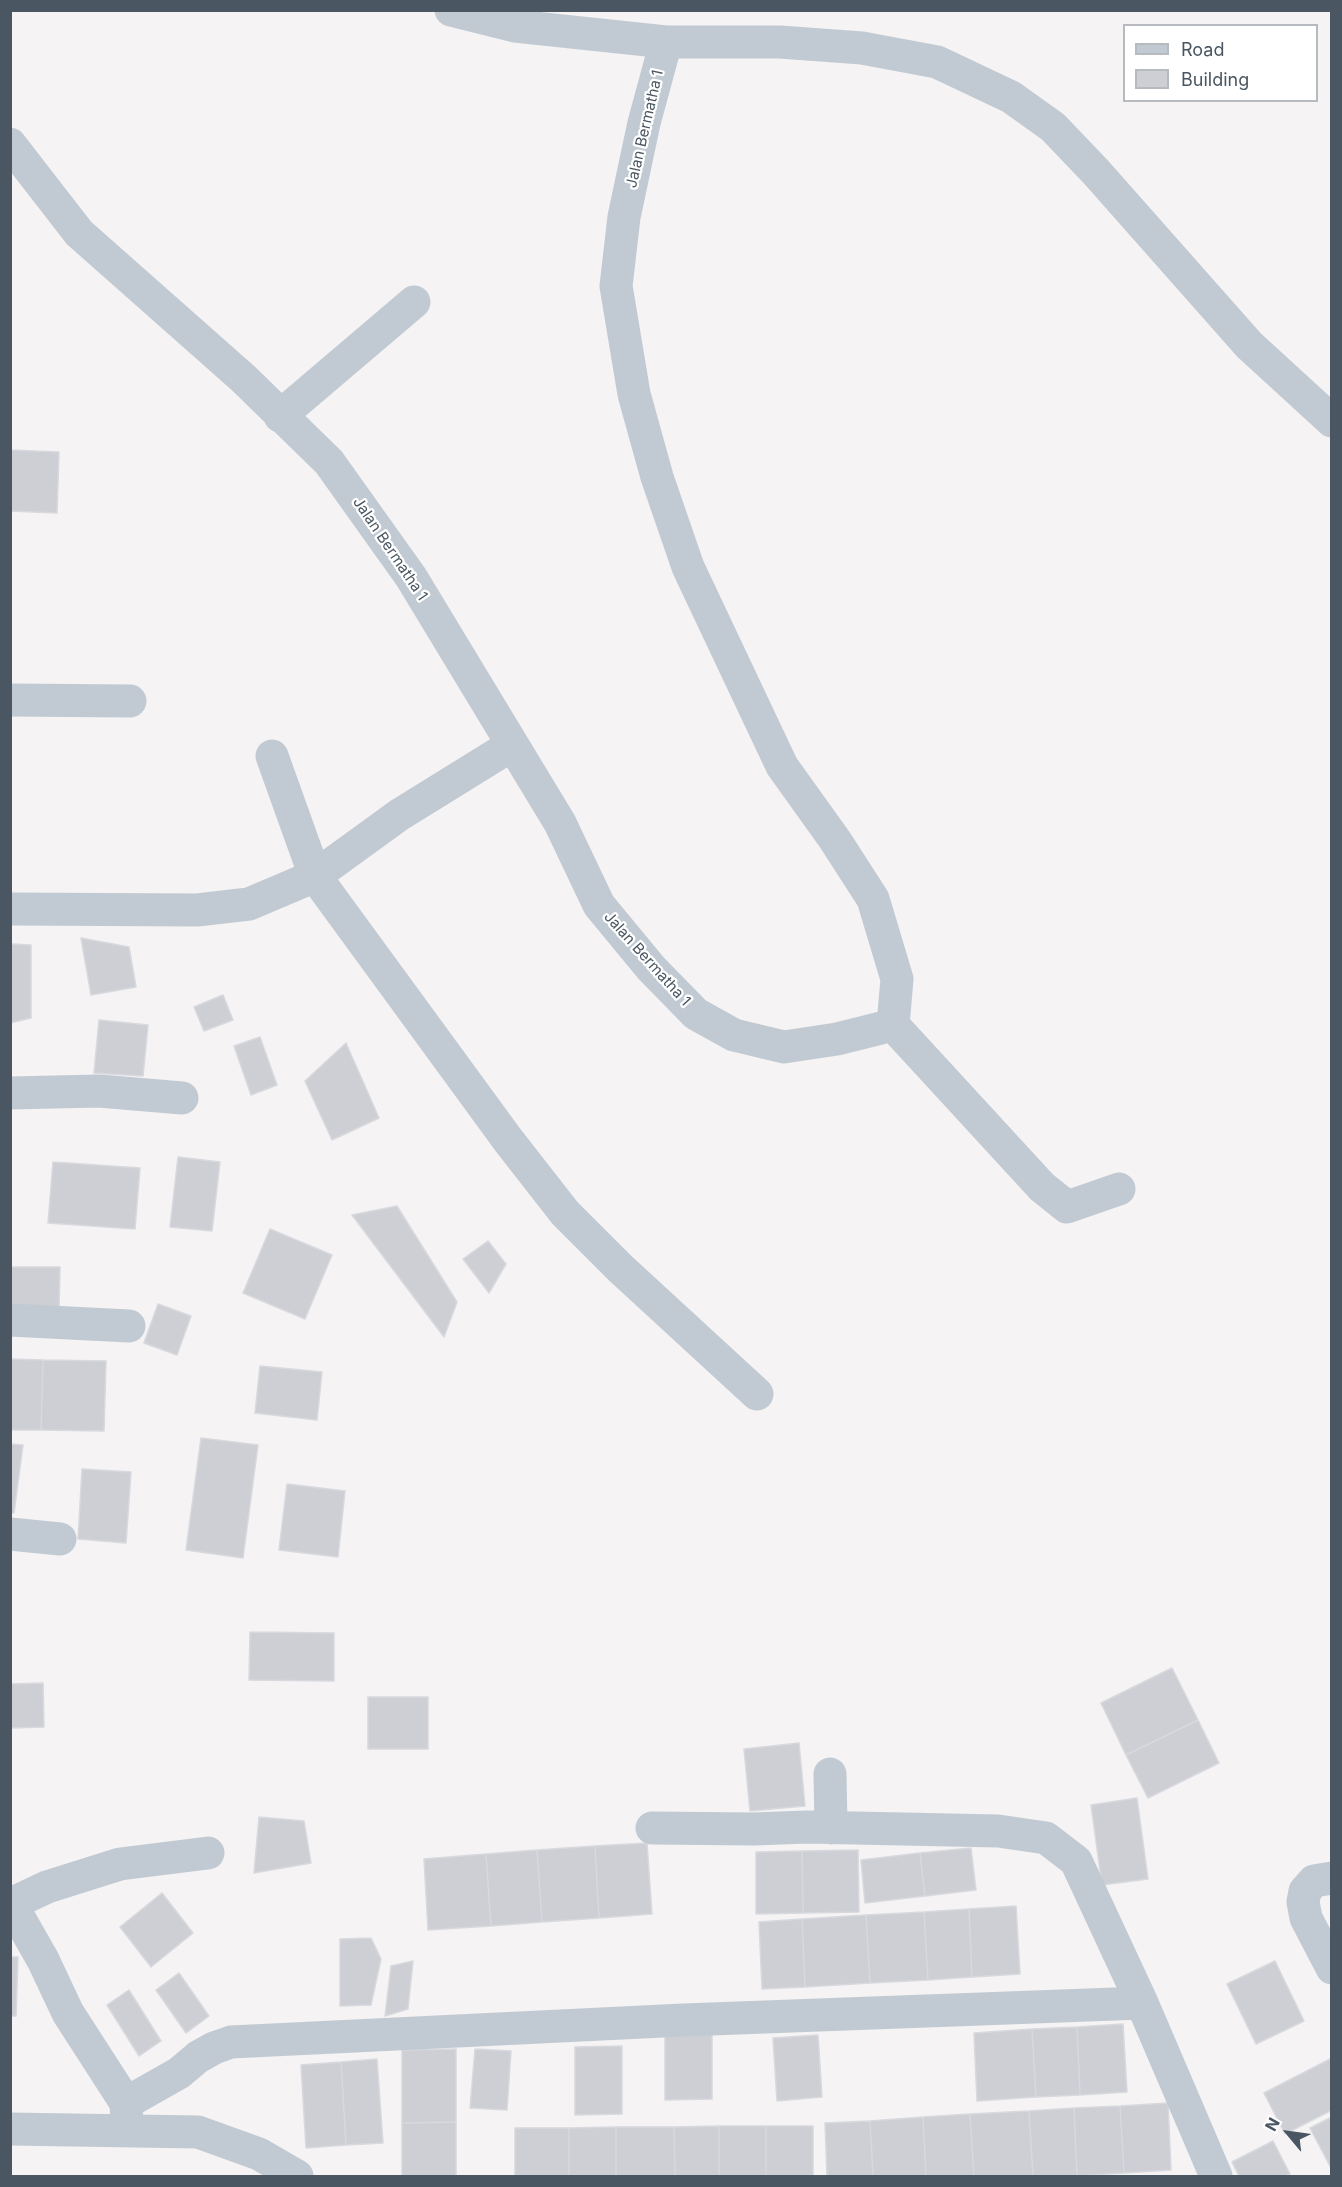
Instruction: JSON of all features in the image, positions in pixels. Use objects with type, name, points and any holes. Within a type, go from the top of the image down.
[{"type":"street","points":[[451,10],[515,26],[666,42],[780,42],[862,48],[937,62],[1011,97],[1053,127],[1096,172],[1249,345],[1332,421]]},
{"type":"street","name":"Jalan Bermatha 1","points":[[10,144],[79,234],[244,379],[329,462],[411,577],[560,823],[599,905],[651,968],[696,1014],[734,1035],[784,1047],[837,1039],[893,1025],[897,979],[873,899],[783,766],[693,577],[657,477],[634,394],[616,286],[624,217],[644,123],[666,42]]},
{"type":"street","points":[[280,416],[414,302]]},
{"type":"street","points":[[10,700],[130,700]]},
{"type":"street","points":[[10,909],[197,910],[249,904],[315,876],[399,815],[512,744]]},
{"type":"street","points":[[272,756],[315,876],[508,1140],[566,1214],[620,1268],[757,1394]]},
{"type":"street","points":[[893,1025],[1042,1187],[1067,1207],[1119,1189]]},
{"type":"street","points":[[10,1093],[99,1091],[182,1098]]},
{"type":"street","points":[[10,1320],[129,1326]]},
{"type":"street","points":[[10,1534],[60,1539]]},
{"type":"street","points":[[830,1774],[831,1828]]},
{"type":"street","points":[[652,1828],[998,1831],[1046,1838],[1076,1861],[1142,2003],[1216,2176]]},
{"type":"street","points":[[127,2118],[11,1903],[47,1887],[120,1864],[208,1853]]},
{"type":"street","points":[[1332,1878],[1314,1881],[1305,1891],[1303,1902],[1310,1927],[1332,1968]]},
{"type":"street","points":[[127,2118],[206,2053],[231,2042],[684,2020],[1142,2003]]},
{"type":"street","points":[[10,2129],[127,2118],[198,2132],[260,2154],[297,2176]]},
{"type":"building","points":[[10,450],[59,452],[57,513],[10,511]]},
{"type":"building","points":[[81,938],[129,947],[136,987],[91,995]]},
{"type":"building","points":[[10,944],[31,945],[31,1018],[10,1023]]},
{"type":"building","points":[[223,995],[233,1020],[204,1031],[194,1007]]},
{"type":"building","points":[[99,1020],[148,1025],[143,1076],[94,1073]]},
{"type":"building","points":[[260,1037],[277,1085],[251,1095],[234,1046]]},
{"type":"building","points":[[346,1043],[379,1118],[332,1140],[305,1081]]},
{"type":"building","points":[[178,1157],[220,1162],[212,1231],[170,1227]]},
{"type":"building","points":[[53,1162],[140,1168],[135,1229],[48,1223]]},
{"type":"building","points":[[397,1206],[457,1302],[444,1337],[352,1215]]},
{"type":"building","points":[[270,1229],[332,1255],[305,1319],[243,1293]]},
{"type":"building","points":[[488,1241],[506,1264],[489,1293],[463,1259]]},
{"type":"building","points":[[10,1267],[60,1267],[59,1310],[10,1310]]},
{"type":"building","points":[[158,1304],[191,1316],[177,1355],[144,1343]]},
{"type":"building","points":[[10,1359],[43,1360],[41,1430],[10,1430]]},
{"type":"building","points":[[43,1360],[106,1361],[104,1431],[41,1430]]},
{"type":"building","points":[[260,1366],[322,1372],[317,1420],[255,1413]]},
{"type":"building","points":[[201,1438],[258,1445],[243,1558],[186,1550]]},
{"type":"building","points":[[10,1444],[23,1445],[14,1513],[10,1513]]},
{"type":"building","points":[[82,1469],[131,1472],[126,1543],[78,1539]]},
{"type":"building","points":[[287,1484],[345,1491],[338,1557],[279,1550]]},
{"type":"building","points":[[250,1632],[334,1633],[334,1681],[249,1680]]},
{"type":"building","points":[[1172,1668],[1198,1720],[1126,1755],[1101,1703]]},
{"type":"building","points":[[43,1683],[44,1727],[10,1728],[10,1684]]},
{"type":"building","points":[[368,1697],[428,1697],[428,1749],[368,1749]]},
{"type":"building","points":[[1198,1720],[1219,1763],[1148,1798],[1126,1755]]},
{"type":"building","points":[[799,1743],[805,1806],[750,1811],[744,1749]]},
{"type":"building","points":[[1137,1798],[1148,1879],[1102,1885],[1091,1805]]},
{"type":"building","points":[[259,1817],[304,1821],[311,1863],[254,1873]]},
{"type":"building","points":[[647,1843],[652,1914],[599,1918],[595,1846]]},
{"type":"building","points":[[595,1846],[599,1918],[542,1922],[537,1850]]},
{"type":"building","points":[[971,1848],[976,1890],[925,1896],[920,1853]]},
{"type":"building","points":[[537,1850],[542,1922],[491,1926],[486,1854]]},
{"type":"building","points":[[858,1850],[859,1912],[803,1913],[802,1851]]},
{"type":"building","points":[[802,1851],[803,1913],[756,1914],[756,1852]]},
{"type":"building","points":[[920,1853],[925,1896],[865,1903],[861,1860]]},
{"type":"building","points":[[486,1854],[491,1926],[428,1930],[424,1859]]},
{"type":"building","points":[[162,1893],[193,1933],[151,1967],[120,1927]]},
{"type":"building","points":[[1016,1906],[1020,1974],[972,1977],[969,1909]]},
{"type":"building","points":[[969,1909],[972,1977],[928,1980],[924,1912]]},
{"type":"building","points":[[924,1912],[928,1980],[870,1983],[866,1915]]},
{"type":"building","points":[[866,1915],[870,1983],[805,1987],[802,1919]]},
{"type":"building","points":[[802,1919],[805,1987],[762,1989],[759,1922]]},
{"type":"building","points":[[371,1938],[381,1959],[371,2005],[340,2006],[340,1939]]},
{"type":"building","points":[[10,1957],[18,1957],[16,2016],[10,2016]]},
{"type":"building","points":[[413,1961],[408,2009],[385,2016],[391,1966]]},
{"type":"building","points":[[1275,1961],[1304,2021],[1256,2044],[1227,1984]]},
{"type":"building","points":[[179,1973],[209,2016],[186,2033],[156,1990]]},
{"type":"building","points":[[129,1990],[161,2041],[139,2056],[107,2005]]},
{"type":"building","points":[[1123,2024],[1127,2092],[1080,2095],[1077,2027]]},
{"type":"building","points":[[1077,2027],[1080,2095],[1036,2097],[1032,2029]]},
{"type":"building","points":[[1032,2029],[1036,2097],[977,2101],[974,2033]]},
{"type":"building","points":[[712,2031],[712,2099],[665,2100],[665,2032]]},
{"type":"building","points":[[818,2035],[822,2097],[777,2101],[773,2038]]},
{"type":"building","points":[[622,2046],[622,2114],[575,2115],[575,2047]]},
{"type":"building","points":[[456,2049],[456,2122],[402,2123],[402,2050]]},
{"type":"building","points":[[475,2049],[511,2051],[507,2110],[470,2108]]},
{"type":"building","points":[[1332,2058],[1332,2110],[1285,2134],[1264,2093]]},
{"type":"building","points":[[377,2059],[383,2143],[346,2145],[341,2062]]},
{"type":"building","points":[[341,2062],[346,2145],[306,2148],[301,2065]]},
{"type":"building","points":[[1168,2103],[1171,2170],[1124,2173],[1120,2106]]},
{"type":"building","points":[[1120,2106],[1124,2173],[1077,2176],[1074,2108]]},
{"type":"building","points":[[1074,2108],[1077,2176],[1033,2176],[1029,2111]]},
{"type":"building","points":[[1029,2111],[1033,2176],[974,2176],[970,2114]]},
{"type":"building","points":[[970,2114],[974,2176],[926,2176],[923,2117]]},
{"type":"building","points":[[923,2117],[926,2176],[873,2176],[870,2121]]},
{"type":"building","points":[[1332,2117],[1332,2170],[1310,2128]]},
{"type":"building","points":[[870,2121],[873,2176],[827,2176],[825,2123]]},
{"type":"building","points":[[456,2122],[456,2176],[402,2176],[402,2123]]},
{"type":"building","points":[[719,2126],[766,2126],[766,2176],[719,2176]]},
{"type":"building","points":[[719,2126],[719,2176],[675,2176],[674,2127]]},
{"type":"building","points":[[766,2126],[813,2126],[813,2176],[766,2176]]},
{"type":"building","points":[[616,2127],[616,2176],[569,2176],[569,2128]]},
{"type":"building","points":[[616,2127],[674,2127],[675,2176],[616,2176]]},
{"type":"building","points":[[515,2128],[569,2128],[569,2176],[515,2176]]},
{"type":"building","points":[[1273,2141],[1290,2174],[1285,2176],[1239,2176],[1232,2162]]}]
